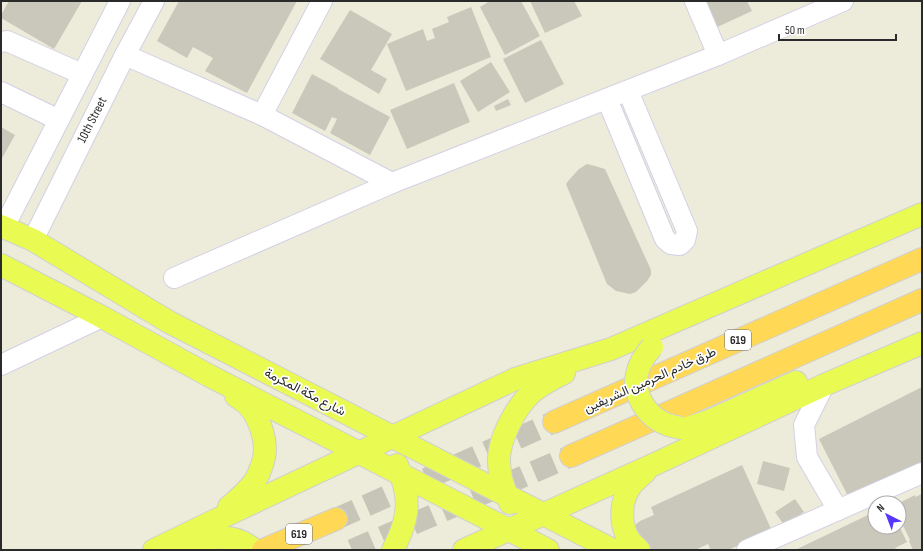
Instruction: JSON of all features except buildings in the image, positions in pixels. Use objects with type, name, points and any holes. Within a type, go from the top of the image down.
[{"type":"highway","name":"طرق خادم الحرمين الشريفين","points":[[554,422],[922,258]]},
{"type":"highway","points":[[571,456],[922,300]]},
{"type":"highway","name":"619","points":[[263,550],[336,519]]},
{"type":"main road","points":[[516,527],[515,512],[502,483],[498,461],[500,449],[509,423],[518,409],[530,395],[544,384],[611,349],[922,214]]},
{"type":"main road","name":"شارع مكة المكرمة","points":[[2,227],[32,240],[169,322],[359,420],[387,439],[507,496],[613,550]]},
{"type":"main road","points":[[811,262],[757,297],[662,340],[652,347],[644,356],[636,382],[642,402],[652,416],[666,425],[681,428],[691,427],[709,421],[819,372],[880,362]]},
{"type":"main road","points":[[1,265],[102,317],[208,375],[401,474],[516,527],[549,550]]},
{"type":"main road","points":[[464,550],[657,463],[824,385],[922,343]]},
{"type":"main road","points":[[154,550],[213,529],[359,452],[515,379],[611,349]]},
{"type":"main road","points":[[182,550],[200,542],[255,481],[265,452],[262,432],[255,414],[248,404],[208,375]]},
{"type":"main road","points":[[387,439],[392,455],[401,474],[408,502],[404,525],[393,550]]},
{"type":"main road","points":[[639,550],[629,539],[623,523],[622,511],[624,500],[629,488],[638,478],[657,463]]},
{"type":"main road","points":[[213,529],[224,537],[235,539],[254,550]]},
{"type":"street","points":[[2,227],[120,1]]},
{"type":"street","name":"10th Street","points":[[32,240],[125,55],[154,1]]},
{"type":"street","points":[[262,115],[322,1]]},
{"type":"street","points":[[695,1],[718,55]]},
{"type":"street","points":[[174,278],[392,183],[718,55],[844,1]]},
{"type":"street","points":[[1,42],[7,41],[82,74]]},
{"type":"street","points":[[125,55],[262,115],[392,183]]},
{"type":"street","points":[[607,99],[665,239],[671,244],[680,245],[685,240],[688,231],[628,90]]},
{"type":"street","points":[[1,92],[59,120]]},
{"type":"street","points":[[1,365],[102,317]]},
{"type":"street","points":[[824,385],[804,425],[807,457],[838,510]]},
{"type":"street","points":[[747,550],[922,473]]},
{"type":"tunnel","points":[[336,519],[554,422]]},
{"type":"tunnel","points":[[352,550],[571,456]]}]
